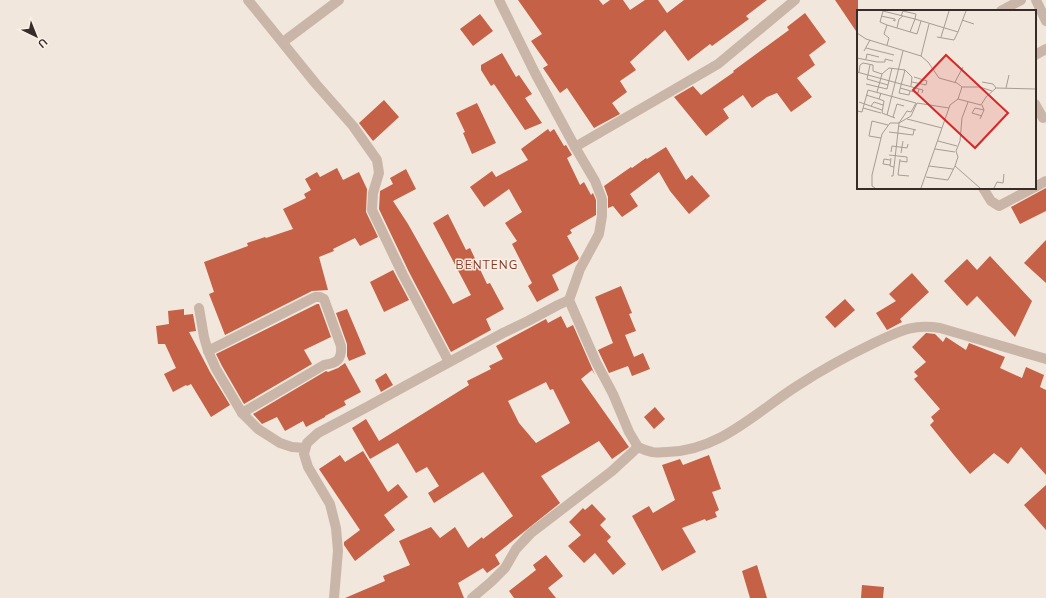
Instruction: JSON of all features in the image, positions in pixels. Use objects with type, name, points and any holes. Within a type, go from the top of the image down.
[{"type":"street","points":[[248,0],[316,84],[353,126],[377,160],[379,173],[373,193],[372,210],[402,275],[449,362]]},
{"type":"street","points":[[283,42],[339,0]]},
{"type":"street","points":[[499,0],[574,147],[595,181],[602,199],[602,216],[599,234],[580,269],[569,300],[596,362],[613,394],[629,432],[638,447],[653,452],[681,452],[697,448],[714,441],[739,426],[797,385],[865,348],[887,337],[915,326],[940,328],[1046,359]]},
{"type":"street","points":[[574,147],[718,64],[795,0]]},
{"type":"street","points":[[1003,10],[1021,0]]},
{"type":"street","points":[[1036,0],[1046,21]]},
{"type":"street","points":[[1036,54],[1046,49]]},
{"type":"street","points":[[1036,106],[1041,119]]},
{"type":"street","points":[[1036,187],[1046,181]]},
{"type":"street","points":[[984,189],[991,201],[999,206],[1032,189]]},
{"type":"street","points":[[208,350],[315,297],[324,299],[341,346],[342,353],[339,359],[334,363],[324,365],[242,413]]},
{"type":"street","points":[[334,598],[338,551],[336,528],[330,504],[308,467],[304,454],[307,443],[318,433],[367,408],[503,333],[528,322],[569,300]]},
{"type":"street","points":[[199,308],[208,350],[216,369],[242,413],[258,429],[280,443],[292,447],[305,448]]},
{"type":"street","points":[[472,598],[505,568],[516,549],[531,533],[612,471],[638,447]]},
{"type":"building","points":[[518,0],[599,0],[603,5],[610,0],[623,0],[630,10],[645,0],[658,0],[667,13],[684,0],[767,0],[746,16],[749,19],[712,46],[710,44],[688,61],[665,30],[630,62],[636,70],[620,81],[627,92],[612,103],[620,114],[594,128],[567,88],[560,93],[543,68],[548,65],[531,41],[542,34]]},
{"type":"building","points":[[835,0],[858,0],[857,33]]},
{"type":"building","points":[[805,13],[826,42],[809,55],[815,65],[797,78],[812,97],[791,112],[777,93],[767,97],[752,108],[743,95],[723,109],[729,118],[706,136],[674,97],[693,86],[701,95],[789,30],[787,27]]},
{"type":"building","points":[[480,14],[493,31],[473,46],[460,29]]},
{"type":"building","points":[[502,53],[516,77],[519,75],[532,94],[525,98],[542,123],[525,130],[494,84],[491,86],[481,70],[481,65]]},
{"type":"building","points":[[384,100],[399,117],[373,141],[359,123]]},
{"type":"building","points":[[477,103],[496,143],[472,154],[463,133],[465,132],[456,113]]},
{"type":"building","points":[[548,129],[550,132],[554,129],[564,146],[566,145],[572,155],[567,158],[580,185],[584,182],[591,195],[593,193],[596,200],[596,215],[570,230],[572,233],[567,236],[579,258],[552,275],[559,290],[537,302],[528,286],[532,283],[512,244],[517,241],[505,223],[522,212],[509,189],[484,207],[470,187],[492,171],[496,177],[528,160],[521,149]]},
{"type":"building","points":[[666,147],[686,180],[692,175],[710,196],[689,214],[670,191],[659,172],[630,194],[638,206],[622,217],[613,206],[608,208],[608,197],[604,186],[631,167],[632,168]]},
{"type":"building","points":[[337,168],[343,180],[359,172],[367,189],[366,212],[378,237],[360,246],[355,238],[333,249],[334,251],[319,257],[328,290],[312,291],[225,335],[209,294],[214,292],[204,262],[248,246],[247,243],[293,229],[283,209],[306,198],[304,194],[311,190],[305,179],[317,172],[320,177]]},
{"type":"building","points":[[406,169],[416,189],[393,201],[408,224],[453,304],[471,295],[433,223],[448,214],[466,250],[470,248],[487,284],[490,283],[504,309],[486,319],[491,330],[451,352],[409,272],[379,209],[380,191],[393,184],[390,178]]},
{"type":"building","points":[[1046,188],[1046,211],[1020,224],[1011,207]]},
{"type":"building","points":[[1046,240],[1046,283],[1024,263]]},
{"type":"building","points":[[990,256],[1032,301],[1015,337],[977,296],[967,306],[944,281],[967,259],[977,270]]},
{"type":"building","points":[[393,270],[409,300],[384,312],[370,282]]},
{"type":"building","points":[[912,273],[929,292],[900,319],[902,322],[887,330],[876,313],[896,301],[889,294]]},
{"type":"building","points":[[621,286],[632,313],[629,314],[636,331],[625,335],[634,357],[643,353],[650,369],[632,376],[628,366],[609,373],[598,350],[613,343],[595,297]]},
{"type":"building","points":[[845,299],[855,310],[835,328],[825,317]]},
{"type":"building","points":[[319,304],[331,337],[304,350],[312,364],[244,404],[216,354]]},
{"type":"building","points":[[184,309],[184,315],[193,314],[196,331],[189,332],[210,372],[230,405],[211,417],[191,384],[173,392],[164,374],[176,368],[165,344],[158,344],[156,326],[169,324],[168,311]]},
{"type":"building","points":[[347,309],[366,354],[349,361],[347,356],[347,344],[336,313]]},
{"type":"building","points":[[561,316],[567,328],[573,325],[595,375],[592,370],[581,379],[629,447],[612,459],[599,441],[541,476],[560,503],[495,555],[500,564],[487,573],[483,568],[458,583],[464,598],[345,598],[385,581],[383,576],[410,565],[399,541],[431,527],[440,538],[455,527],[468,548],[482,537],[483,539],[513,516],[483,472],[434,503],[428,493],[439,486],[427,467],[416,473],[398,443],[370,459],[352,428],[366,419],[379,441],[469,385],[467,381],[491,369],[489,366],[503,359],[496,346],[546,319],[548,323]],"holes":[[[546,382],[550,390],[553,389],[570,423],[536,443],[519,423],[508,401]]]},
{"type":"building","points":[[926,333],[935,334],[943,342],[946,337],[966,350],[969,343],[1005,357],[1000,368],[1022,378],[1026,367],[1044,375],[1040,387],[1046,390],[1046,475],[1021,447],[1008,464],[994,453],[970,474],[930,425],[934,421],[931,417],[940,409],[914,379],[918,376],[914,372],[926,362],[912,347]]},
{"type":"building","points":[[345,363],[361,392],[344,401],[346,405],[325,417],[306,427],[303,421],[285,431],[277,417],[262,424],[253,414],[326,371],[328,372],[338,368]]},
{"type":"building","points":[[386,373],[393,385],[381,392],[375,380]]},
{"type":"building","points":[[655,407],[665,419],[654,429],[644,417]]},
{"type":"building","points":[[363,451],[388,492],[398,484],[408,497],[384,515],[395,530],[355,561],[344,545],[344,542],[360,530],[319,469],[340,455],[345,462]]},
{"type":"building","points":[[709,455],[721,489],[712,492],[719,510],[715,512],[717,517],[706,521],[705,519],[682,528],[696,552],[662,571],[632,516],[649,506],[653,513],[675,500],[662,465],[680,459],[683,465]]},
{"type":"building","points":[[1046,485],[1046,530],[1024,505]]},
{"type":"building","points":[[592,504],[606,519],[600,525],[611,537],[607,541],[626,564],[613,575],[595,553],[584,563],[568,546],[581,535],[569,522],[583,508],[585,510]]},
{"type":"building","points":[[546,555],[563,576],[548,588],[556,598],[514,598],[509,591],[536,570],[533,565]]},
{"type":"building","points":[[757,565],[767,598],[750,598],[742,571]]},
{"type":"building","points":[[862,585],[884,587],[883,598],[861,598]]},
{"type":"district","name":"BENTENG","points":[[487,265]]}]
